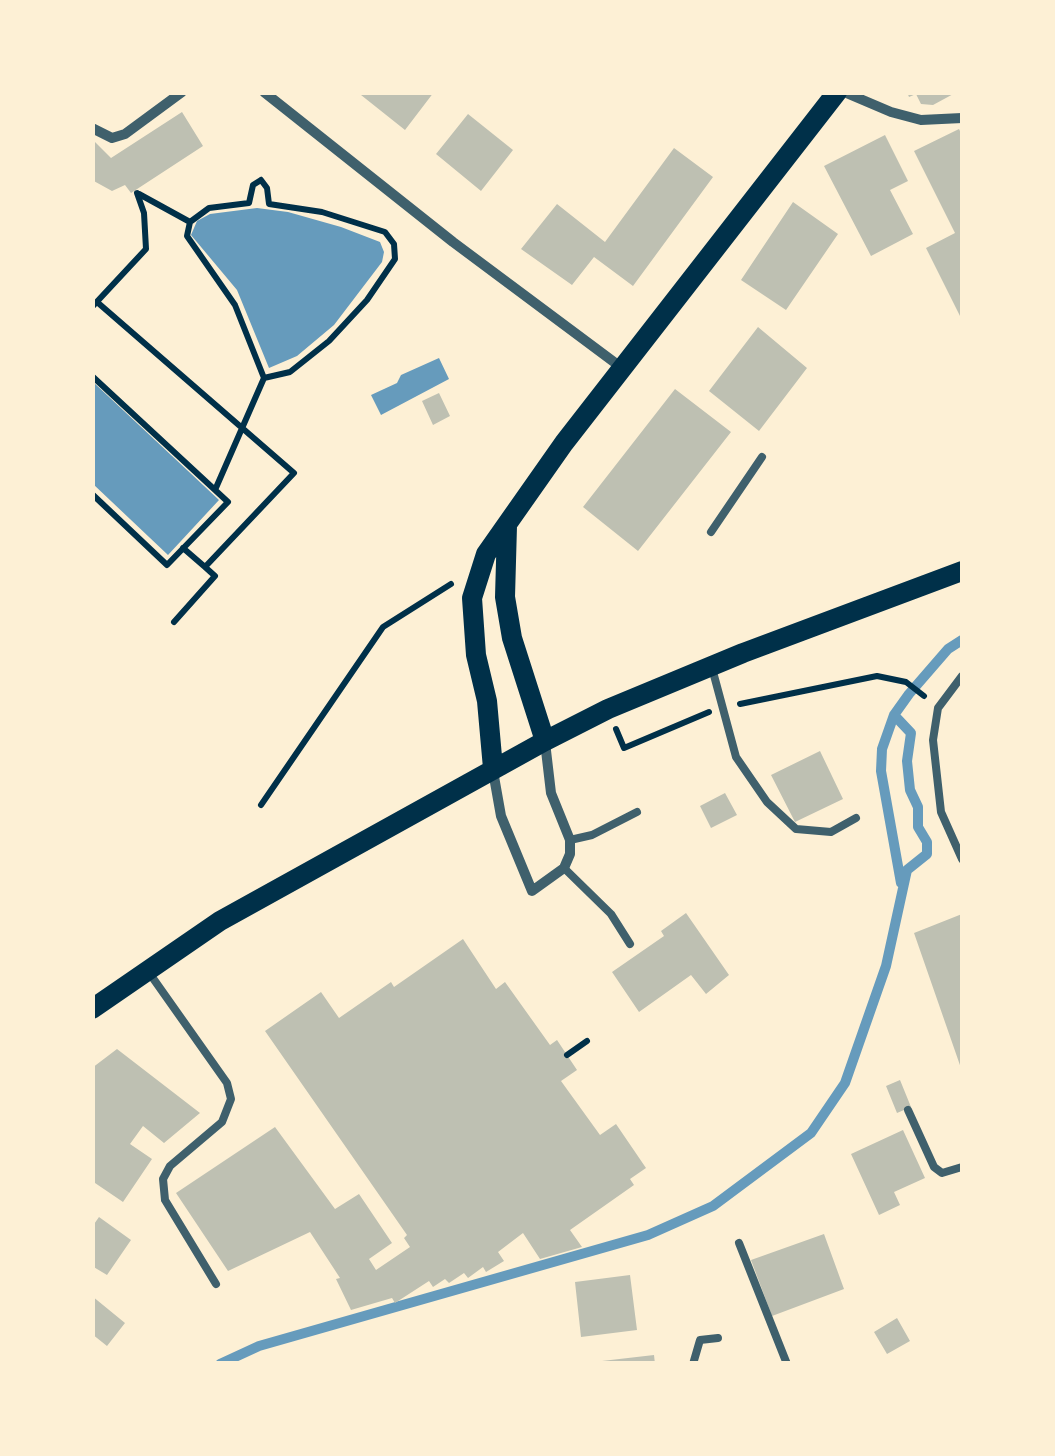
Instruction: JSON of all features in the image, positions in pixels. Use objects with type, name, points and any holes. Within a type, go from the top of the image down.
[{"type":"main road","points":[[493,768],[487,701],[476,655],[472,598],[486,554],[508,526],[528,490],[840,92]]},
{"type":"main road","points":[[508,526],[506,596],[512,638],[545,740]]},
{"type":"main road","points":[[92,1010],[252,902],[545,740],[712,666],[962,570]]},
{"type":"street","points":[[92,128],[112,138],[125,134],[182,92]]},
{"type":"street","points":[[264,92],[453,242],[622,368]]},
{"type":"street","points":[[840,92],[921,120],[962,118]]},
{"type":"street","points":[[493,768],[502,816],[532,891],[564,868],[570,854],[570,840],[551,793],[545,740]]},
{"type":"lane","points":[[711,532],[762,457]]},
{"type":"lane","points":[[712,666],[736,757],[767,802],[796,829],[830,832],[856,818]]},
{"type":"lane","points":[[962,676],[938,708],[933,740],[942,812],[962,859]]},
{"type":"lane","points":[[570,840],[592,835],[637,812]]},
{"type":"lane","points":[[564,868],[611,914],[630,944]]},
{"type":"lane","points":[[147,970],[227,1083],[231,1099],[222,1122],[170,1166],[162,1180],[165,1200],[216,1284]]},
{"type":"lane","points":[[908,1110],[934,1167],[942,1172],[962,1166]]},
{"type":"lane","points":[[739,1243],[787,1364]]},
{"type":"lane","points":[[693,1364],[700,1340],[718,1338]]},
{"type":"path","points":[[215,490],[264,378],[290,372],[330,341],[367,300],[395,259],[394,244],[385,232],[322,212],[269,204],[267,188],[260,180],[253,185],[248,204],[209,208],[190,222],[187,236],[235,305],[264,378]]},
{"type":"path","points":[[190,222],[137,193],[144,214],[146,249],[95,304],[294,473],[205,568]]},
{"type":"path","points":[[92,376],[228,502],[167,564],[92,494]]},
{"type":"path","points":[[174,622],[215,576],[183,548]]},
{"type":"path","points":[[262,805],[383,627],[444,586],[476,576]]},
{"type":"path","points":[[906,682],[920,692]]},
{"type":"path","points":[[567,1055],[587,1041]]},
{"type":"water","points":[[257,208],[341,227],[380,242],[384,252],[382,262],[334,325],[297,356],[269,368],[237,290],[191,235],[197,221],[210,214]]},
{"type":"water","points":[[439,358],[449,379],[381,415],[371,395],[397,383],[401,375]]},
{"type":"water","points":[[92,381],[219,500],[168,555],[93,484]]},
{"type":"building","points":[[434,92],[405,130],[361,95]]},
{"type":"building","points":[[907,92],[957,92],[933,105],[921,104],[916,94],[909,97]]},
{"type":"building","points":[[182,112],[203,146],[131,193],[125,185],[112,191],[92,180],[92,139],[111,158]]},
{"type":"building","points":[[468,114],[513,150],[481,191],[436,154]]},
{"type":"building","points":[[959,129],[962,320],[926,248],[955,233],[914,151]]},
{"type":"building","points":[[885,135],[908,181],[890,190],[913,234],[871,256],[824,166]]},
{"type":"building","points":[[674,148],[713,177],[633,286],[594,257],[572,285],[521,249],[557,204],[605,242]]},
{"type":"building","points":[[793,202],[838,234],[786,310],[741,280]]},
{"type":"building","points":[[758,327],[807,368],[759,431],[709,391]]},
{"type":"building","points":[[675,389],[731,432],[638,551],[583,507]]},
{"type":"building","points":[[439,393],[450,416],[433,425],[422,401]]},
{"type":"building","points":[[820,751],[843,799],[795,822],[771,775]]},
{"type":"building","points":[[725,793],[737,815],[711,828],[700,806]]},
{"type":"building","points":[[686,913],[729,975],[706,994],[691,975],[639,1012],[612,972],[664,936],[661,931]]},
{"type":"building","points":[[962,914],[962,1071],[914,933]]},
{"type":"building","points":[[463,939],[496,989],[505,982],[550,1045],[557,1040],[577,1070],[561,1081],[600,1135],[616,1124],[646,1168],[630,1179],[634,1185],[570,1230],[582,1247],[540,1259],[523,1233],[498,1252],[504,1261],[486,1272],[483,1267],[468,1278],[464,1273],[433,1287],[429,1281],[395,1303],[392,1298],[351,1310],[336,1279],[340,1278],[310,1232],[228,1271],[176,1193],[275,1127],[335,1209],[359,1194],[392,1243],[369,1259],[376,1270],[410,1247],[404,1238],[407,1235],[265,1031],[321,992],[339,1018],[391,982],[394,987]]},
{"type":"building","points":[[117,1049],[200,1113],[164,1143],[143,1126],[130,1144],[152,1159],[123,1202],[95,1183],[92,1187],[92,1068]]},
{"type":"building","points":[[900,1080],[911,1107],[897,1113],[886,1086]]},
{"type":"building","points":[[903,1130],[925,1178],[894,1192],[900,1205],[879,1215],[851,1154]]},
{"type":"building","points":[[99,1217],[131,1240],[107,1275],[92,1266],[92,1227]]},
{"type":"building","points":[[824,1234],[844,1289],[772,1316],[751,1260]]},
{"type":"building","points":[[630,1275],[637,1330],[581,1337],[575,1282]]},
{"type":"building","points":[[92,1296],[125,1323],[107,1346],[92,1334]]},
{"type":"building","points":[[897,1318],[910,1341],[887,1354],[874,1332]]},
{"type":"building","points":[[654,1355],[655,1364],[602,1364],[602,1361]]},
{"type":"waterway","points":[[901,883],[881,771],[882,749],[894,715],[909,694],[948,649],[962,640]]},
{"type":"waterway","points":[[220,1364],[259,1346],[648,1235],[713,1206],[811,1133],[845,1083],[886,966],[907,870],[927,854],[927,842],[918,827],[918,807],[910,790],[907,761],[911,733],[894,715]]}]
